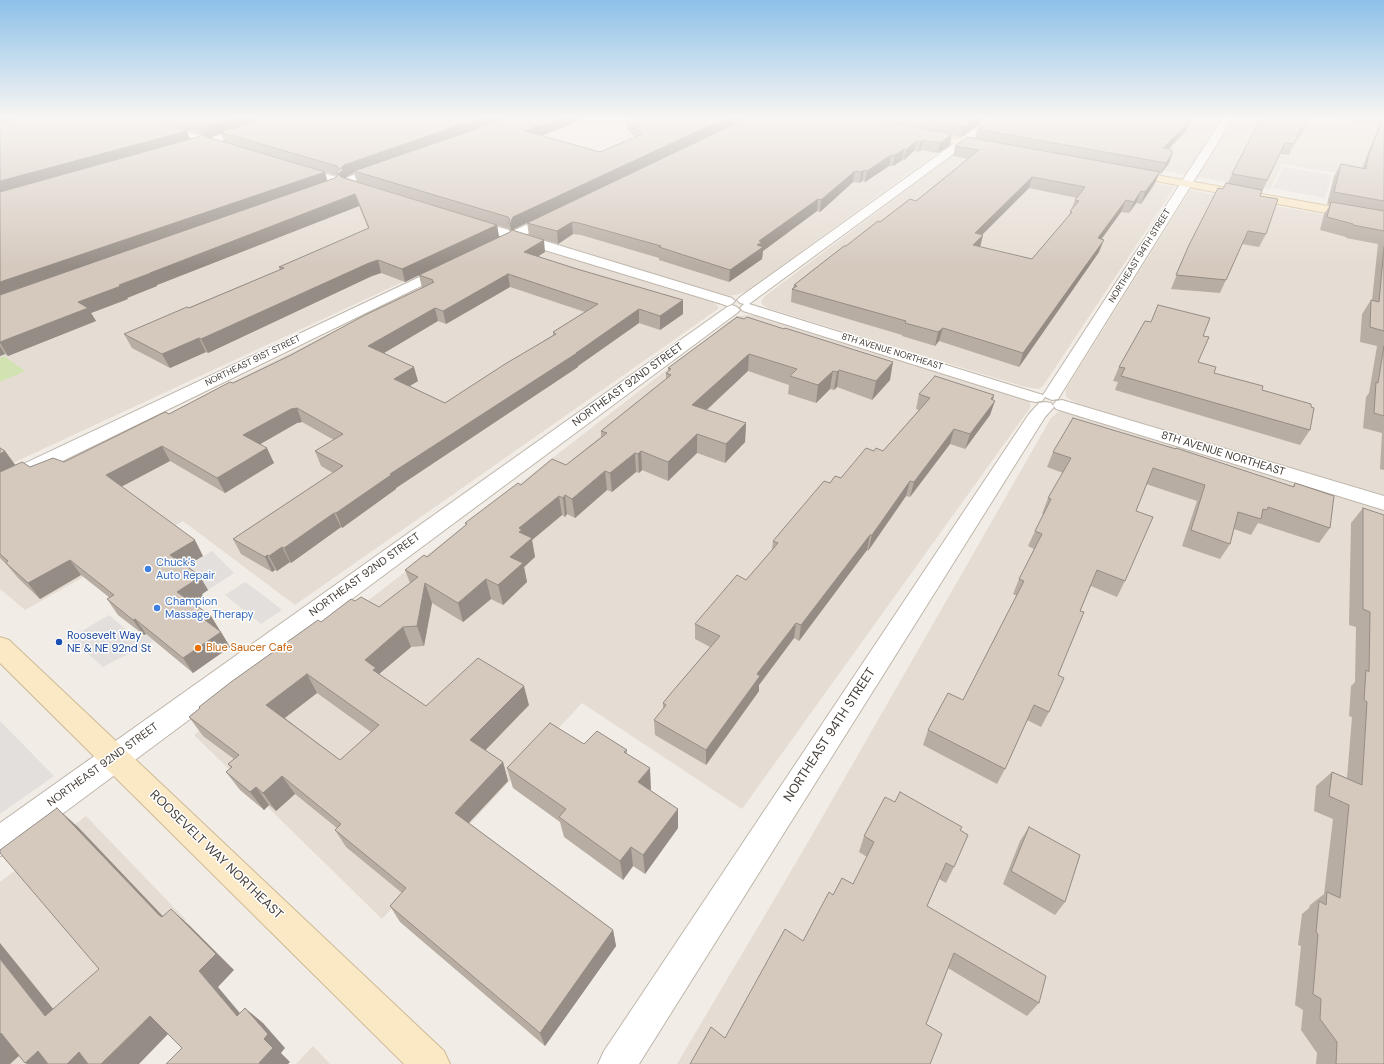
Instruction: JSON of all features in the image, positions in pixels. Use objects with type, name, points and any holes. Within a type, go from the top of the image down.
[{"type":"main road","points":[[1116,171],[1384,220]]},
{"type":"main road","name":"ROOSEVELT WAY NORTHEAST","points":[[0,647],[431,1064]]},
{"type":"street","points":[[290,168],[332,185],[350,182],[385,168]]},
{"type":"street","name":"NORTHEAST 92ND STREET","points":[[0,841],[929,168]]},
{"type":"street","name":"NORTHEAST 94TH STREET","points":[[617,1064],[1038,414],[1049,401],[1196,168]]},
{"type":"street","points":[[350,182],[361,189]]},
{"type":"street","points":[[509,238],[564,212]]},
{"type":"street","name":"8TH AVENUE NORTHEAST","points":[[460,220],[509,238],[738,305],[1384,503]]},
{"type":"street","name":"NORTHEAST 91ST STREET","points":[[0,483],[464,259]]},
{"type":"shaded area","points":[[668,168],[917,168],[747,291],[736,295],[722,296],[533,237],[533,235]]},
{"type":"shaded area","points":[[937,168],[1070,168],[1175,187],[1043,386],[1039,389],[1025,387],[767,308],[761,302],[765,296]]},
{"type":"shaded area","points":[[1146,168],[1280,168],[1270,190]]},
{"type":"shaded area","points":[[1283,168],[1332,175],[1325,198],[1273,188]]},
{"type":"shaded area","points":[[1304,168],[1384,168],[1384,181]]},
{"type":"shaded area","points":[[333,190],[493,240],[0,469],[0,313]]},
{"type":"shaded area","points":[[1190,190],[1384,226],[1384,496],[1076,403],[1066,397],[1066,389]]},
{"type":"shaded area","points":[[524,244],[713,302],[718,306],[718,309],[295,605],[183,521],[25,610],[0,589],[0,497],[508,245]]},
{"type":"shaded area","points":[[745,315],[758,316],[1026,399],[1030,403],[1030,408],[742,809],[582,703],[382,919],[194,735],[735,317]]},
{"type":"shaded area","points":[[1070,411],[1384,510],[1384,1064],[677,1064],[804,849],[1051,418],[1058,412]]},
{"type":"shaded area","points":[[212,551],[234,573],[208,590],[174,575]]},
{"type":"shaded area","points":[[245,582],[282,610],[261,624],[225,595]]},
{"type":"shaded area","points":[[192,603],[159,638],[103,667],[70,638],[109,615],[138,639]]},
{"type":"shaded area","points":[[0,721],[54,776],[0,814]]},
{"type":"shaded area","points":[[86,816],[186,920],[26,1064],[0,1064],[0,882]]},
{"type":"shaded area","points":[[313,1046],[330,1064],[296,1064]]},
{"type":"green space","points":[[4,356],[25,371],[0,382],[0,358]]},
{"type":"building","points":[[0,168],[50,168],[0,181]]},
{"type":"building","points":[[87,168],[310,168],[325,172],[0,282],[0,192]]},
{"type":"building","points":[[339,168],[341,168],[343,170],[338,174],[341,177],[497,225],[402,269],[378,260],[369,263],[201,339],[199,338],[162,354],[124,334],[284,268],[279,267],[369,228],[355,194],[78,302],[88,308],[0,342],[0,295],[335,178],[338,175],[336,172],[340,169]]},
{"type":"building","points":[[364,168],[619,168],[513,217],[510,224],[508,223],[510,220],[508,217],[354,171]]},
{"type":"building","points":[[643,168],[872,168],[867,171],[855,171],[821,200],[818,199],[759,241],[762,242],[757,245],[763,247],[730,270],[659,247],[661,246],[579,223],[572,222],[557,231],[527,223]]},
{"type":"building","points":[[957,168],[1136,168],[1160,172],[1145,192],[1141,191],[1134,202],[1126,200],[1098,238],[1104,240],[1023,353],[943,328],[938,332],[905,323],[906,321],[792,289],[797,286],[794,285],[878,221],[880,222],[910,199],[916,201]],"holes":[[[1032,177],[1085,187],[1075,200],[1079,201],[1070,211],[1072,212],[1032,259],[973,245],[983,235],[975,233]]]},
{"type":"building","points":[[1235,168],[1273,168],[1267,180],[1232,174]]},
{"type":"building","points":[[1340,168],[1366,169],[1366,168],[1384,168],[1384,201],[1334,192]]},
{"type":"building","points":[[1226,183],[1262,190],[1260,196],[1278,199],[1266,234],[1248,231],[1226,280],[1176,275],[1189,245],[1218,188],[1223,189]]},
{"type":"building","points":[[1331,202],[1384,211],[1384,231],[1353,225],[1327,217]]},
{"type":"building","points":[[512,230],[544,240],[524,252],[683,300],[660,316],[639,309],[577,353],[390,474],[391,475],[336,513],[284,548],[282,547],[269,556],[267,555],[265,557],[233,539],[343,466],[315,451],[343,434],[297,408],[291,409],[243,435],[267,448],[217,478],[162,446],[106,475],[195,540],[170,555],[199,575],[192,580],[194,581],[177,592],[211,616],[205,620],[221,632],[183,658],[135,619],[133,620],[107,599],[114,595],[70,560],[28,583],[6,563],[8,561],[0,554],[0,472],[22,462],[30,467],[53,458],[64,462],[165,412],[169,414],[230,382],[233,383],[291,355],[365,315],[434,282],[432,281],[433,280],[419,275]],"holes":[[[508,274],[598,304],[553,332],[556,334],[505,364],[445,403],[394,379],[414,367],[368,346],[435,308],[443,311]]]},
{"type":"building","points":[[1384,247],[1384,331],[1370,327],[1371,300],[1379,302]]},
{"type":"building","points":[[1158,305],[1210,318],[1203,336],[1209,337],[1198,362],[1216,367],[1214,373],[1263,386],[1262,390],[1311,404],[1311,407],[1314,408],[1310,430],[1121,376],[1125,368],[1119,367],[1145,321],[1151,322]]},
{"type":"building","points":[[737,317],[744,319],[747,317],[893,362],[876,381],[839,370],[837,372],[833,371],[818,385],[790,376],[797,369],[749,354],[692,405],[746,423],[726,444],[697,434],[668,462],[641,451],[638,454],[635,453],[610,473],[605,471],[572,499],[565,495],[563,498],[559,496],[519,528],[522,530],[519,532],[532,538],[510,557],[523,563],[498,585],[486,579],[458,603],[425,583],[417,626],[403,627],[365,660],[376,668],[373,670],[426,706],[478,658],[524,686],[470,740],[503,762],[455,813],[613,930],[540,1033],[390,906],[406,888],[335,830],[341,824],[282,776],[263,793],[256,787],[250,792],[226,772],[232,767],[228,764],[239,755],[189,717],[200,708],[199,707],[231,682],[318,620],[321,622],[351,599],[355,601],[361,597],[379,607],[418,577],[405,570],[424,555],[427,557],[467,524],[465,523],[518,483],[521,485],[552,459],[566,465],[607,433],[601,431],[671,375],[666,373],[671,369],[668,368]],"holes":[[[307,674],[379,725],[340,760],[266,705]]]},
{"type":"building","points":[[1384,346],[1384,416],[1374,413],[1376,382],[1378,383]]},
{"type":"building","points":[[935,376],[994,395],[991,399],[995,401],[970,434],[954,429],[914,482],[910,481],[872,535],[870,535],[801,625],[796,623],[757,674],[760,676],[706,750],[654,720],[666,705],[663,703],[720,636],[695,624],[737,575],[746,580],[778,543],[773,541],[824,481],[830,483],[835,476],[841,478],[866,448],[874,451],[876,448],[883,451],[930,398],[919,394]]},
{"type":"building","points":[[1073,418],[1176,448],[1294,487],[1295,483],[1334,496],[1330,528],[1268,507],[1267,510],[1263,509],[1261,519],[1238,512],[1230,544],[1191,530],[1205,485],[1153,468],[1136,511],[1153,517],[1125,581],[1097,570],[1080,611],[1084,612],[1058,675],[1064,678],[1049,712],[1034,705],[1005,769],[928,730],[948,693],[963,700],[1024,581],[1019,579],[1042,534],[1035,531],[1051,499],[1048,498],[1071,458],[1053,452]]},
{"type":"building","points":[[0,448],[5,451],[0,454]]},
{"type":"building","points":[[1363,508],[1384,515],[1384,1064],[1336,1064],[1337,1042],[1320,1019],[1321,999],[1313,994],[1318,934],[1316,932],[1319,901],[1326,905],[1327,892],[1340,898],[1349,805],[1329,796],[1332,772],[1362,785],[1367,702],[1364,700],[1366,670],[1369,672],[1370,612],[1363,609]]},
{"type":"building","points":[[550,723],[584,744],[597,731],[627,750],[624,752],[650,768],[638,782],[678,809],[643,855],[631,847],[620,861],[559,817],[566,809],[507,768]]},
{"type":"building","points":[[900,792],[962,827],[960,830],[968,835],[954,867],[946,863],[927,906],[1046,976],[1039,1003],[954,953],[926,1024],[942,1034],[930,1064],[690,1064],[711,1027],[725,1038],[785,929],[803,941],[829,892],[833,895],[842,878],[853,884],[874,842],[864,836],[885,797],[895,802]]},
{"type":"building","points":[[57,808],[159,915],[162,917],[171,909],[216,954],[199,971],[237,1016],[245,1008],[268,1034],[264,1039],[273,1048],[259,1063],[260,1064],[166,1064],[182,1048],[150,1016],[101,1064],[88,1064],[79,1052],[67,1064],[48,1064],[38,1051],[25,1063],[1,1033],[0,1034],[0,959],[45,1016],[99,969],[0,853],[0,850]]},
{"type":"building","points":[[1029,827],[1080,855],[1065,902],[1011,871]]},
{"type":"place","name":"Chuck's Auto Repair","points":[[148,569]]},
{"type":"place","name":"Champion Massage Therapy","points":[[157,608]]},
{"type":"place","name":"Roosevelt Way NE & NE 92nd St","points":[[59,642]]},
{"type":"place","name":"Blue Saucer Cafe","points":[[198,648]]}]
